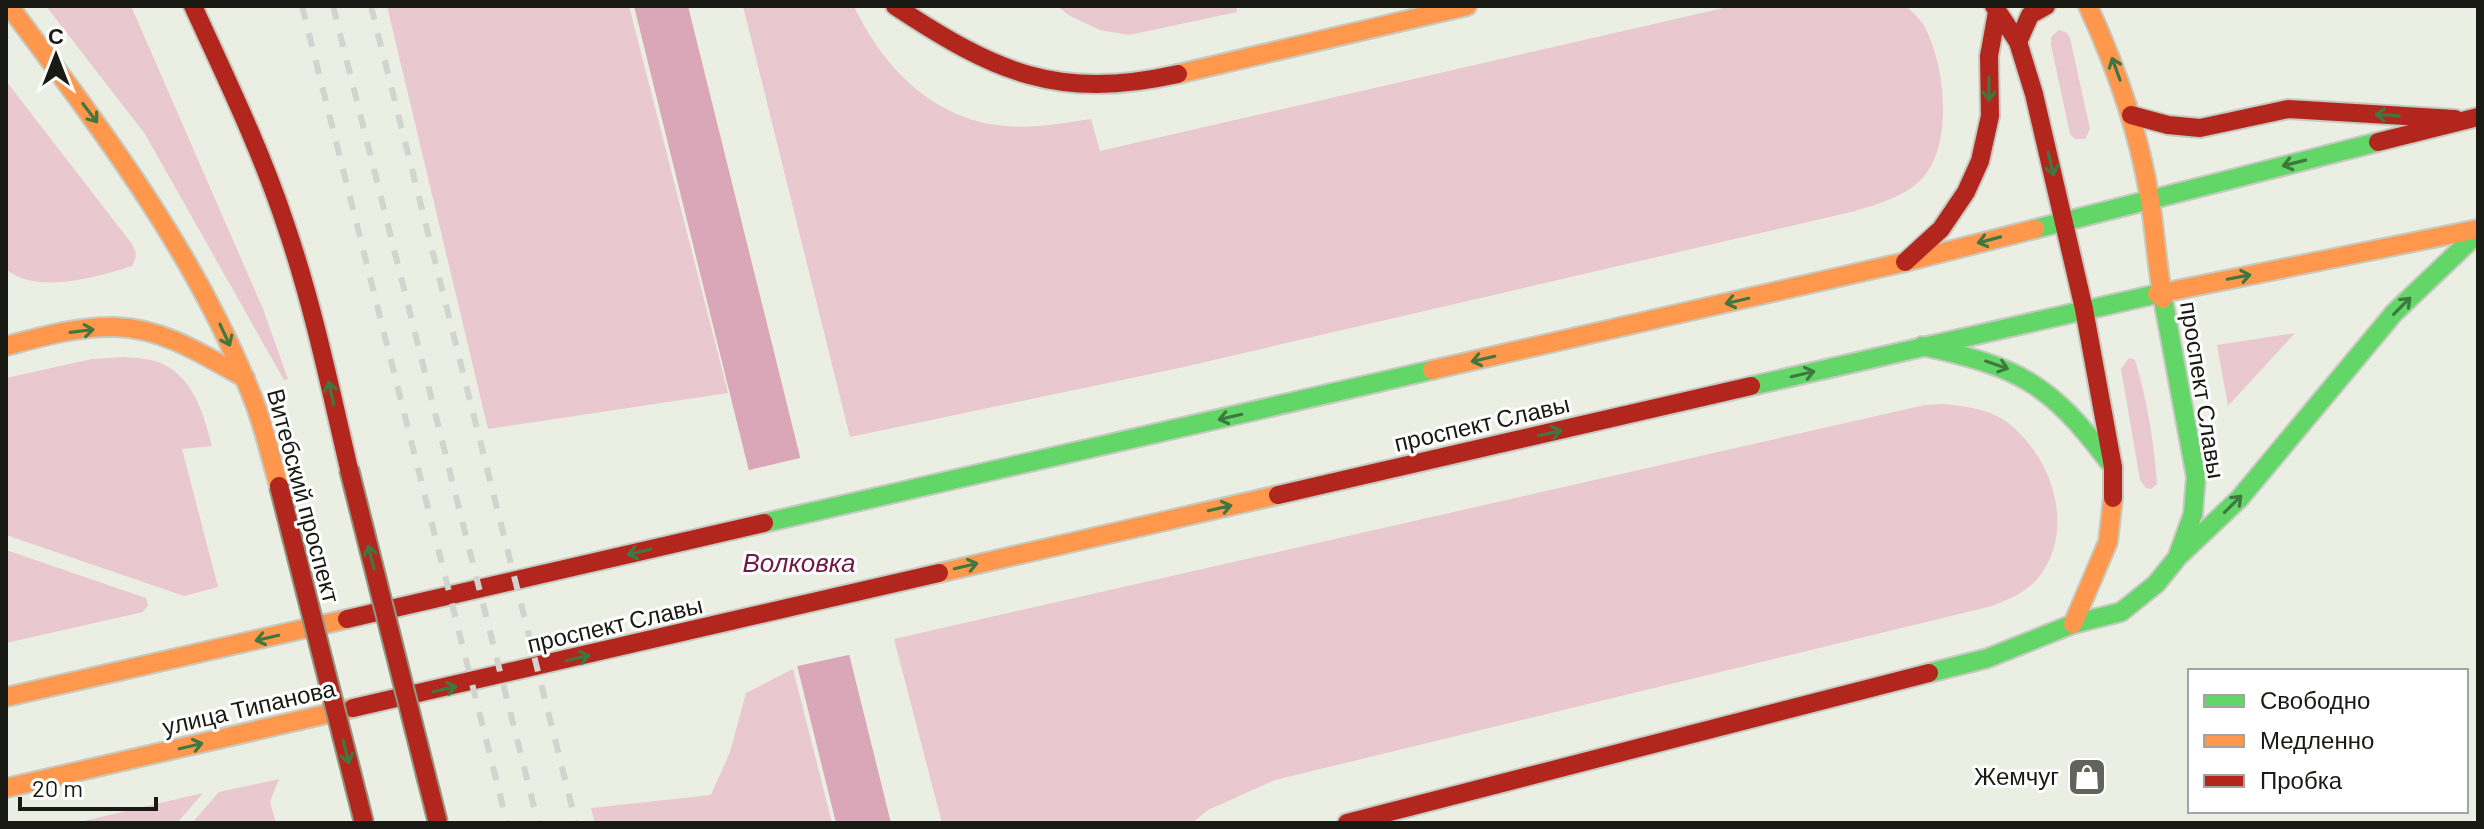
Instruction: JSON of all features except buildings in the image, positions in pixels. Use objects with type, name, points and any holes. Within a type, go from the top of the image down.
[{"type":"main road","name":"Витебский проспект","points":[[9,6],[107,136],[140,186],[188,264],[245,378],[279,486],[364,823]]},
{"type":"main road","name":"Витебский проспект","points":[[193,6],[258,149],[308,294],[438,823]]},
{"type":"main road","points":[[895,6],[938,35],[1003,67],[1055,82],[1102,86],[1123,85],[1258,57],[1467,6]]},
{"type":"main road","points":[[2018,42],[2025,20],[2046,6]]},
{"type":"main road","name":"проспект Славы","points":[[1347,823],[1988,658],[2073,624],[2121,612],[2156,584],[2177,558],[2193,514],[2196,477],[2162,292],[2150,198],[2131,115],[2116,67],[2085,8]]},
{"type":"main road","points":[[1996,9],[2018,42],[2034,94],[2084,309],[2113,467],[2113,512],[2108,542],[2073,624]]},
{"type":"main road","points":[[1905,262],[1941,229],[1966,192],[1980,161],[1990,116],[1989,56],[1996,9]]},
{"type":"main road","points":[[962,29],[974,53]]},
{"type":"main road","points":[[2131,115],[2168,125],[2200,128],[2288,109],[2472,118]]},
{"type":"main road","points":[[6,697],[1905,262],[2472,118]]},
{"type":"main road","points":[[2177,558],[2240,498],[2394,313],[2478,231]]},
{"type":"main road","name":"проспект Славы","points":[[502,676],[2084,309],[2478,231]]},
{"type":"main road","points":[[6,346],[81,330],[129,327],[168,338],[245,378]]},
{"type":"main road","points":[[1922,346],[1976,358],[2021,373],[2059,400],[2082,424],[2113,467]]},
{"type":"main road","name":"улица Типанова","points":[[6,788],[502,676]]},
{"type":"shaded area","points":[[46,6],[131,6],[263,309],[288,379],[284,380],[145,134]]},
{"type":"shaded area","points":[[387,6],[629,6],[728,393],[488,429]]},
{"type":"shaded area","points":[[743,6],[854,6],[866,29],[896,70],[934,102],[979,122],[1005,126],[1037,126],[1091,119],[1100,151],[1732,6],[1906,6],[1923,24],[1937,58],[1943,121],[1935,159],[1926,174],[1912,188],[1894,198],[1855,211],[1179,368],[850,437]]},
{"type":"shaded area","points":[[1057,6],[1236,6],[1237,12],[1129,35],[1100,30]]},
{"type":"shaded area","points":[[2059,30],[2066,32],[2070,38],[2090,129],[2085,139],[2075,139],[2070,134],[2051,45],[2051,37]]},
{"type":"shaded area","points":[[6,81],[132,244],[136,255],[132,266],[85,279],[50,282],[19,277],[6,269]]},
{"type":"shaded area","points":[[2295,333],[2228,406],[2217,345]]},
{"type":"shaded area","points":[[124,357],[151,360],[179,375],[194,396],[205,420],[212,446],[182,449],[218,587],[184,596],[6,535],[6,378],[92,359]]},
{"type":"shaded area","points":[[2129,358],[2135,360],[2149,421],[2157,484],[2151,489],[2140,480],[2121,369]]},
{"type":"shaded area","points":[[1943,404],[1985,411],[2008,423],[2037,455],[2054,495],[2056,538],[2050,558],[2029,587],[1992,606],[1275,780],[1208,810],[1192,823],[942,823],[894,639],[1925,405]]},
{"type":"shaded area","points":[[6,550],[146,598],[148,605],[143,612],[6,643]]},
{"type":"shaded area","points":[[793,669],[832,823],[595,823],[591,808],[711,795],[730,752],[746,693]]},
{"type":"shaded area","points":[[279,779],[270,802],[276,823],[192,823],[219,792]]},
{"type":"shaded area","points":[[203,793],[177,823],[75,823]]},
{"type":"water","name":"Волковка","points":[[634,6],[688,6],[891,823],[836,823]]},
{"type":"pier","points":[[804,457],[853,654],[793,667],[745,471]]},
{"type":"railway","points":[[302,6],[507,823]]},
{"type":"railway","points":[[333,6],[538,823]]},
{"type":"railway","points":[[371,6],[576,823]]},
{"type":"traffic: fast","points":[[2035,229],[2378,142]]},
{"type":"traffic: fast","points":[[2181,554],[2240,498],[2394,313],[2478,233]]},
{"type":"traffic: fast","points":[[1751,386],[2157,294]]},
{"type":"traffic: fast","points":[[1929,673],[1988,658],[2073,624],[2121,612],[2156,584],[2177,558],[2193,514],[2196,477],[2163,299]]},
{"type":"traffic: fast","points":[[1922,346],[1983,362],[2029,382],[2068,413],[2109,462]]},
{"type":"traffic: fast","points":[[764,523],[1432,370]]},
{"type":"traffic: slow","points":[[9,6],[113,148],[177,246],[206,297],[255,404],[279,486]]},
{"type":"traffic: slow","points":[[1178,74],[1467,6]]},
{"type":"traffic: slow","points":[[2088,6],[2117,77],[2140,150],[2163,299]]},
{"type":"traffic: slow","points":[[1432,370],[1905,262],[2035,229]]},
{"type":"traffic: slow","points":[[2157,294],[2478,229]]},
{"type":"traffic: slow","points":[[6,346],[87,328],[133,329],[183,344],[245,378]]},
{"type":"traffic: slow","points":[[939,573],[1278,495]]},
{"type":"traffic: slow","points":[[2073,624],[2108,542],[2113,498]]},
{"type":"traffic: slow","points":[[6,697],[347,619]]},
{"type":"traffic: slow","points":[[6,788],[353,708]]},
{"type":"traffic: jam","points":[[193,6],[254,142],[286,226],[313,316],[349,469]]},
{"type":"traffic: jam","points":[[895,6],[964,48],[1029,75],[1062,82],[1097,84],[1135,82],[1178,74]]},
{"type":"traffic: jam","points":[[1994,6],[2018,42],[2034,94],[2084,309],[2113,467],[2113,498]]},
{"type":"traffic: jam","points":[[2018,42],[2030,15],[2046,6]]},
{"type":"traffic: jam","points":[[1905,262],[1941,229],[1966,192],[1980,161],[1990,116],[1989,56],[1997,12]]},
{"type":"traffic: jam","points":[[2131,115],[2168,125],[2200,128],[2288,109],[2455,119]]},
{"type":"traffic: jam","points":[[2378,142],[2478,117]]},
{"type":"traffic: jam","points":[[1278,495],[1751,386]]},
{"type":"traffic: jam","points":[[349,469],[438,823]]},
{"type":"traffic: jam","points":[[279,486],[364,823]]},
{"type":"traffic: jam","points":[[347,619],[764,523]]},
{"type":"traffic: jam","points":[[353,708],[939,573]]},
{"type":"traffic: jam","points":[[1347,823],[1929,673]]},
{"type":"place","name":"Жемчуг","points":[[2087,777]]}]
